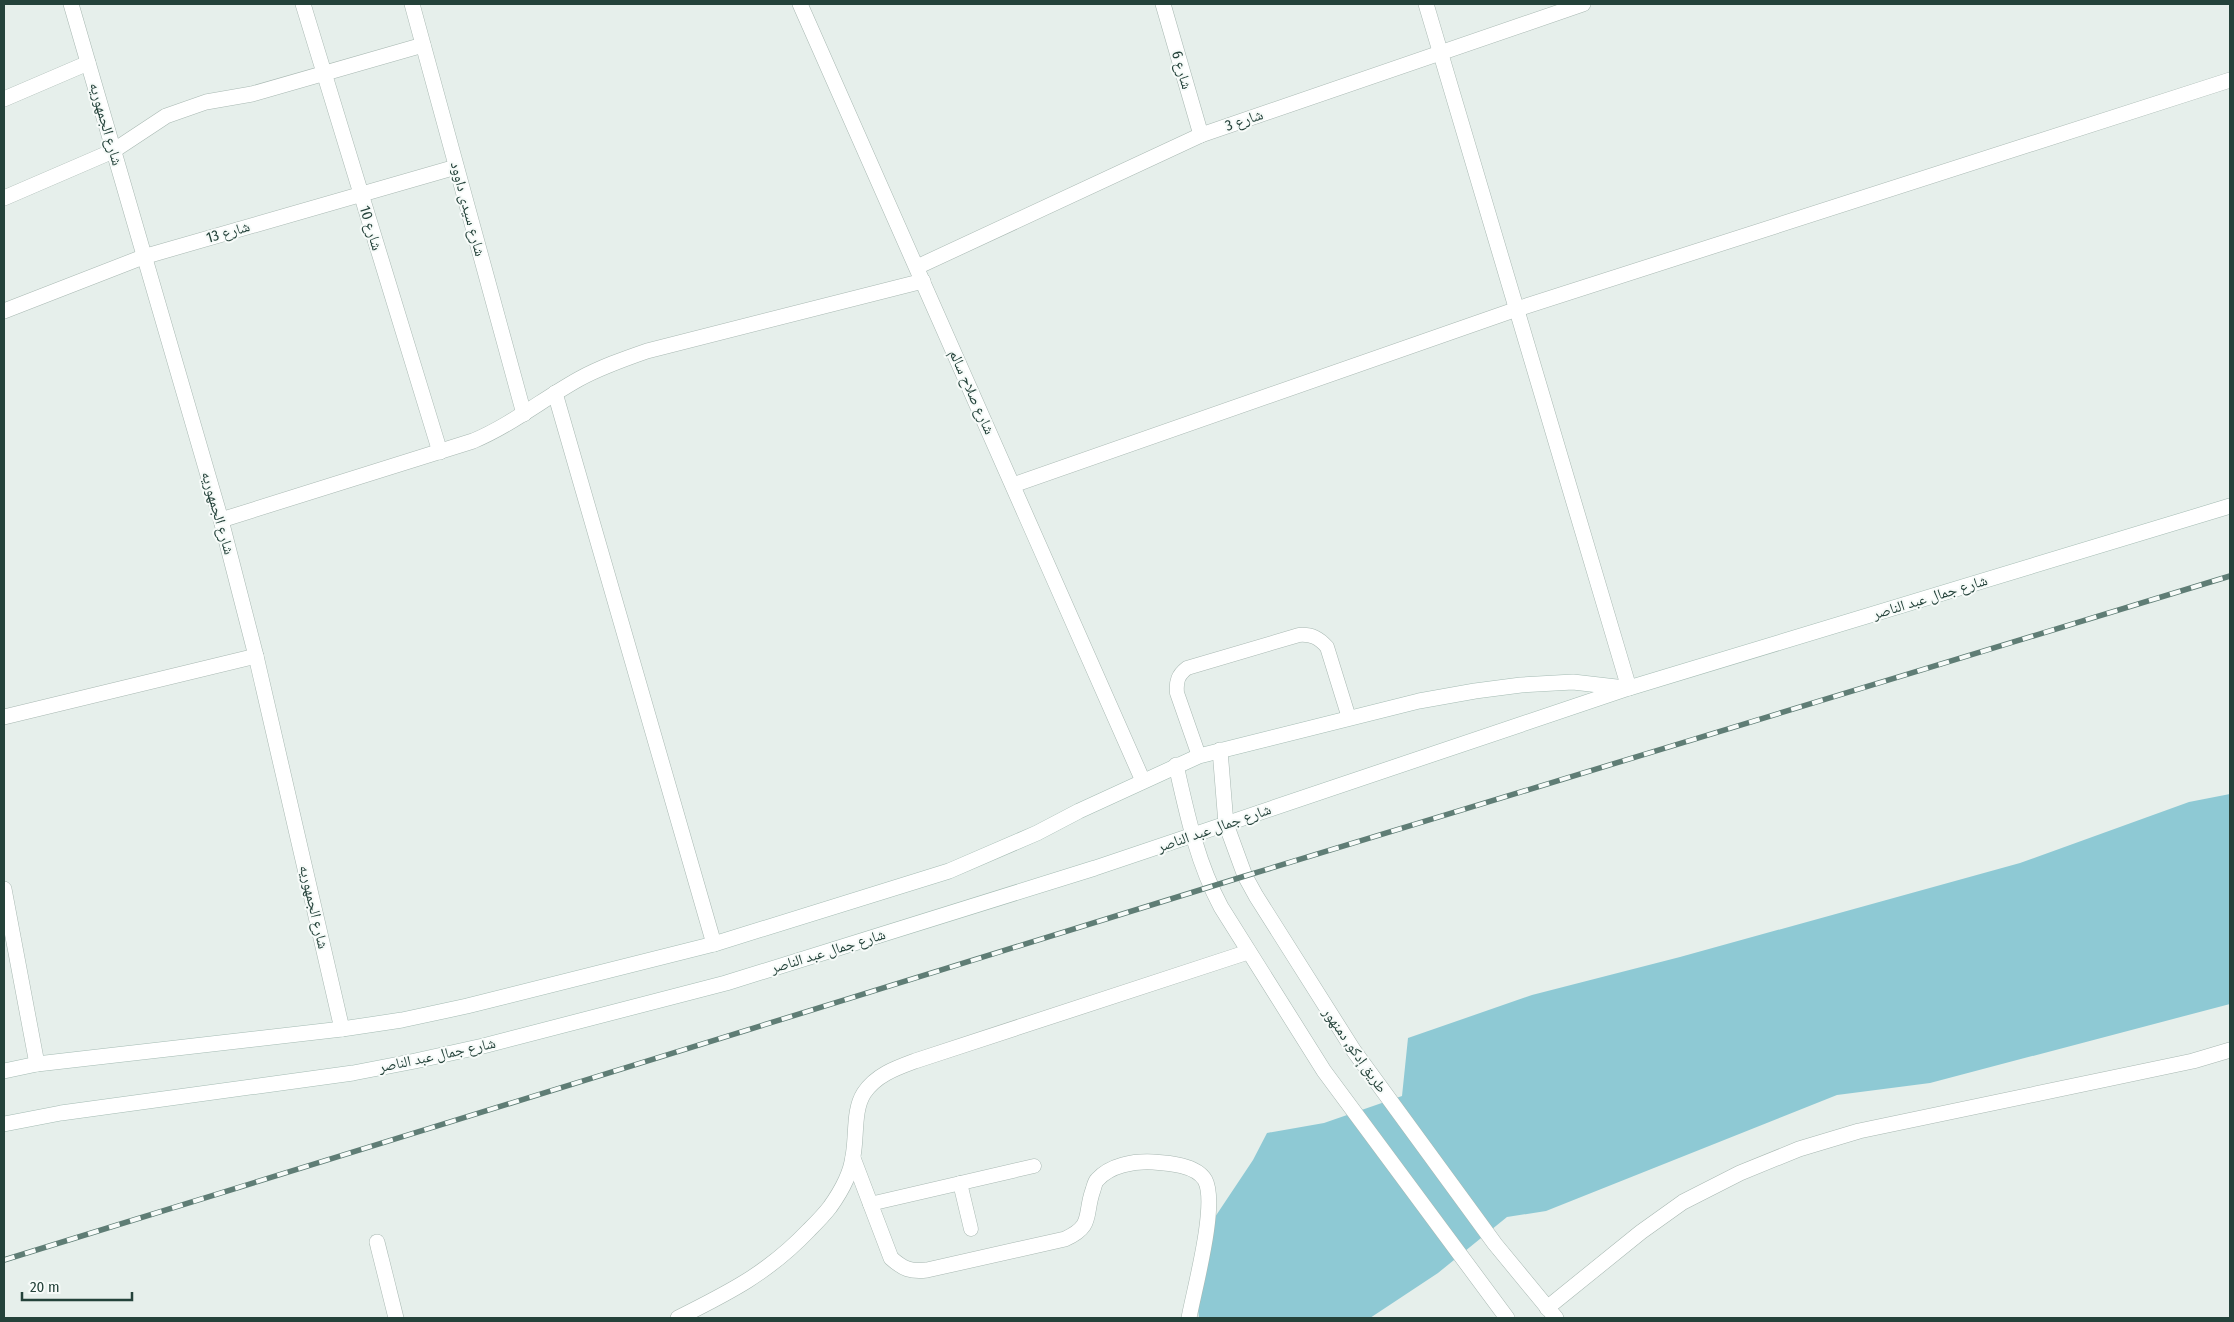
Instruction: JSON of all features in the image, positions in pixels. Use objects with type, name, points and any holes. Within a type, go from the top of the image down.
[{"type":"street","name":"شارع الجمهوريه","points":[[71,4],[221,520],[256,656],[342,1029]]},
{"type":"street","name":"شارع 10","points":[[303,4],[440,452]]},
{"type":"street","name":"شارع سيدى داوود","points":[[412,4],[524,414]]},
{"type":"street","name":"شارع صلاح سالم","points":[[800,4],[1143,781]]},
{"type":"street","name":"شارع 6","points":[[1163,4],[1200,136]]},
{"type":"street","points":[[1426,4],[1630,688]]},
{"type":"street","name":"شارع 3","points":[[221,520],[473,441],[500,430],[555,394],[610,364],[647,351],[920,274],[1200,136],[1583,4]]},
{"type":"street","points":[[4,198],[113,151],[166,116],[206,102],[252,94],[423,45]]},
{"type":"street","points":[[4,99],[88,63]]},
{"type":"street","points":[[1013,485],[1517,309],[2230,80]]},
{"type":"street","name":"شارع 13","points":[[4,311],[143,257],[456,167]]},
{"type":"street","points":[[555,394],[714,944]]},
{"type":"street","name":"شارع جمال عبد الناصر","points":[[4,1124],[61,1113],[353,1072],[483,1046],[726,983],[1095,868],[1630,688],[2230,506]]},
{"type":"street","points":[[4,717],[256,656]]},
{"type":"street","name":"شارع جمال عبد الناصر","points":[[4,1071],[36,1064],[342,1029],[402,1020],[467,1006],[714,944],[949,872],[1037,833],[1176,765],[1220,750],[1419,701],[1521,685],[1573,682],[1630,688]]},
{"type":"street","name":"طريق إدكو, دمنهور","points":[[1220,750],[1226,824],[1245,876],[1289,950],[1354,1051],[1495,1244],[1551,1313]]},
{"type":"street","points":[[1176,765],[1192,835],[1210,887],[1248,952],[1324,1071],[1507,1318]]},
{"type":"street","points":[[4,889],[36,1064]]},
{"type":"street","points":[[678,1318],[753,1278],[787,1253],[828,1209],[842,1189],[853,1158],[857,1114],[863,1093],[876,1079],[892,1070],[1248,952]]},
{"type":"street","points":[[1551,1313],[1640,1232],[1683,1202],[1740,1173],[1799,1149],[1859,1131],[2192,1061],[2230,1050]]},
{"type":"street","points":[[853,1158],[891,1258],[901,1267],[913,1272],[1065,1239],[1077,1234],[1084,1228],[1087,1221],[1090,1198],[1096,1180],[1113,1169],[1133,1162],[1153,1162],[1194,1170],[1205,1180],[1208,1190],[1208,1224],[1188,1318]]},
{"type":"street","points":[[377,1242],[396,1318]]},
{"type":"lane","points":[[1199,756],[1177,692],[1176,683],[1180,674],[1187,668],[1300,635],[1310,634],[1320,639],[1327,647],[1350,718]]},
{"type":"lane","points":[[870,1204],[1034,1166]]},
{"type":"lane","points":[[960,1183],[971,1229]]},
{"type":"water","points":[[2230,794],[2230,1004],[1930,1083],[1837,1095],[1546,1211],[1507,1217],[1438,1273],[1370,1318],[1199,1318],[1196,1293],[1213,1220],[1253,1160],[1267,1133],[1324,1123],[1402,1096],[1408,1038],[1532,995],[1680,957],[2020,863],[2189,802]]},
{"type":"railway","points":[[4,1260],[1245,876],[2230,576]]}]
